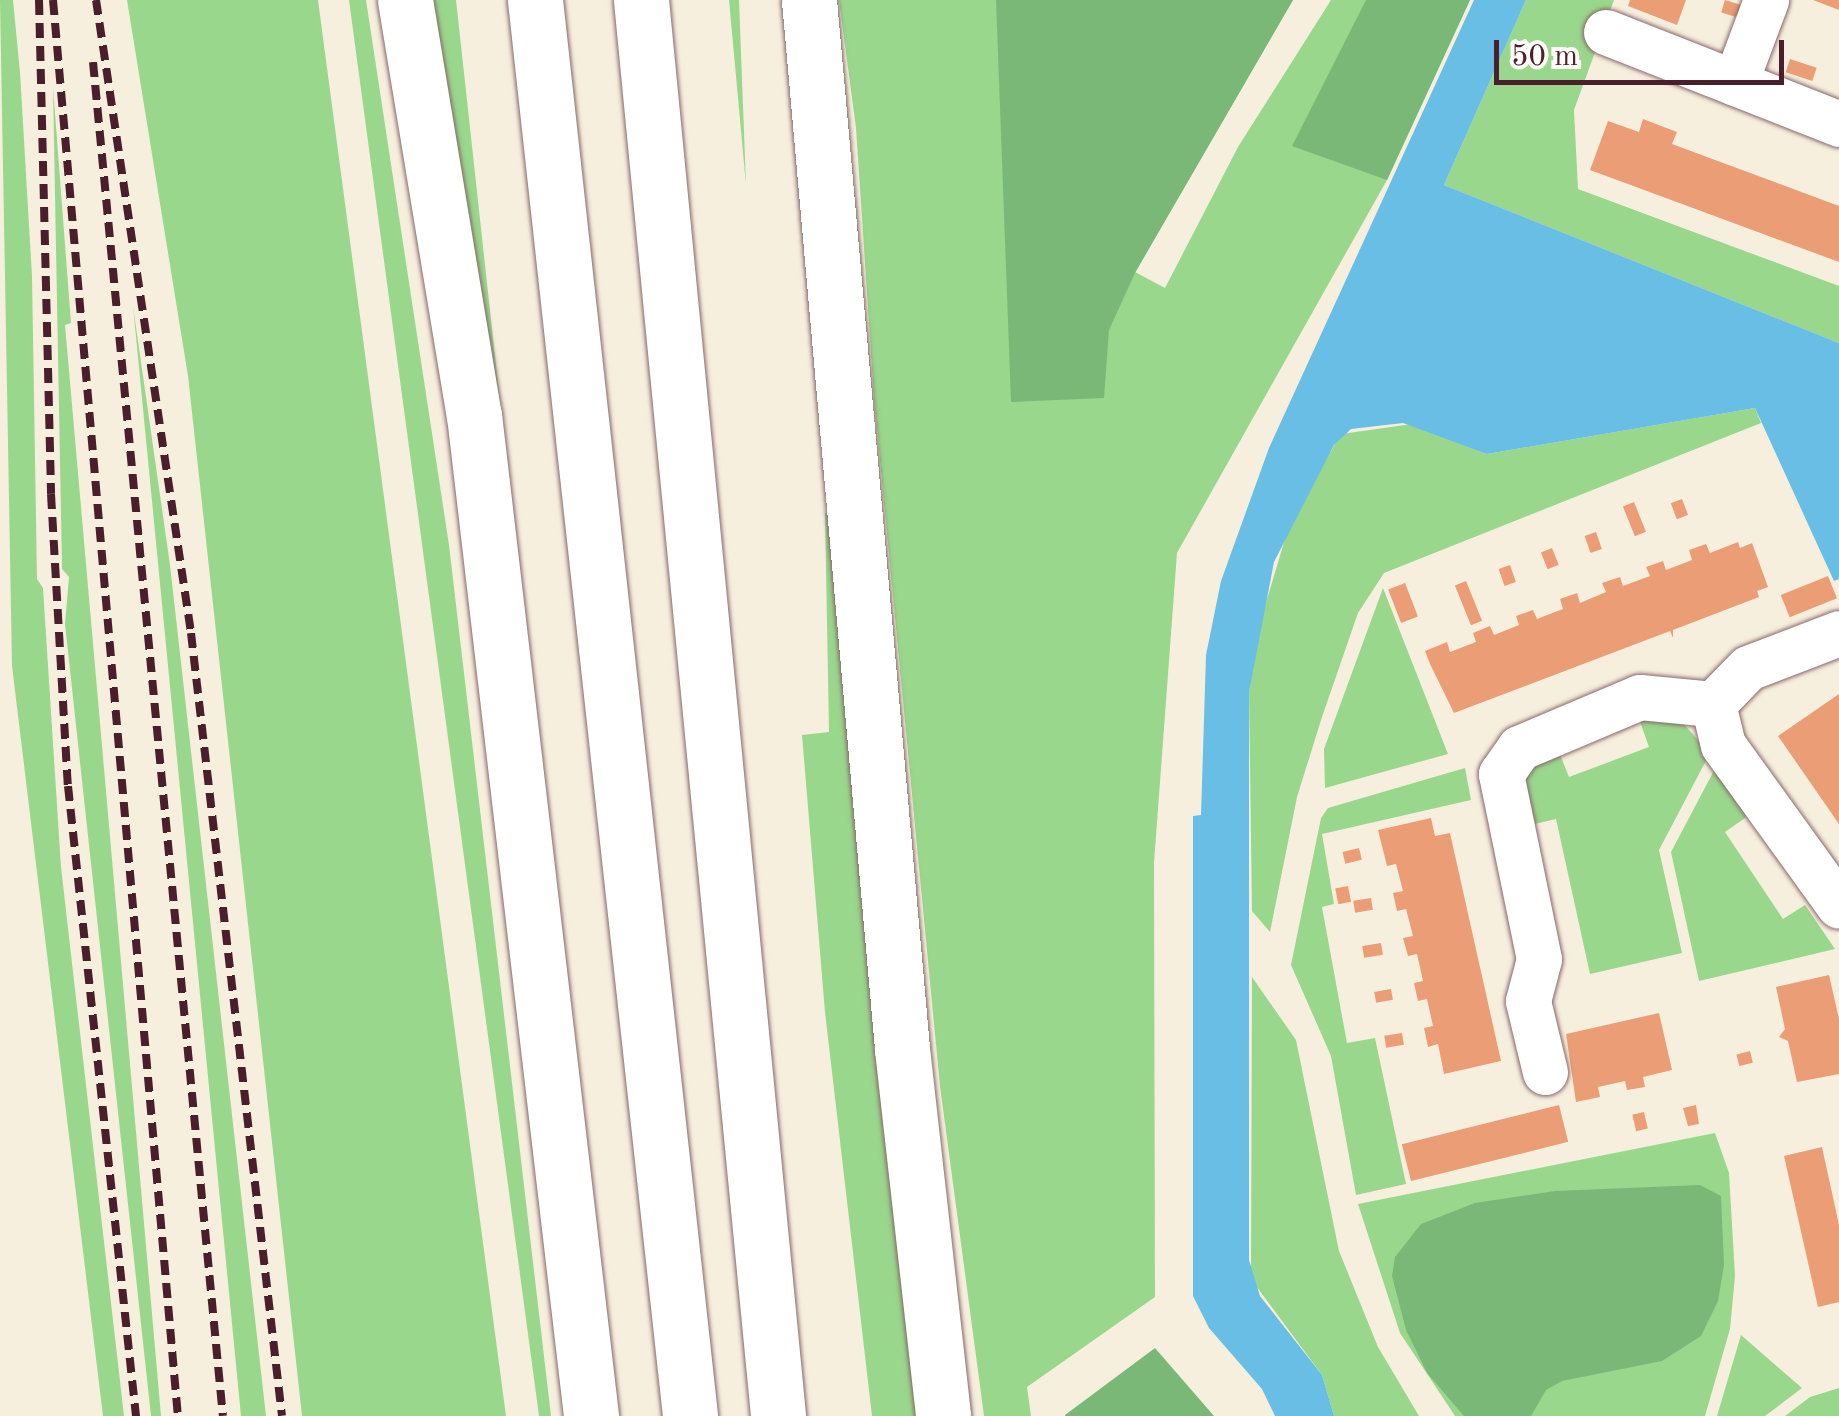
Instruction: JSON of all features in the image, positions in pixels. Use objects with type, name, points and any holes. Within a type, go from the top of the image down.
[{"type":"highway","points":[[405,0],[478,448],[591,1416]]},
{"type":"highway","points":[[535,0],[690,1416]]},
{"type":"highway","points":[[641,0],[778,1416]]},
{"type":"highway","points":[[809,0],[902,1048],[943,1416]]},
{"type":"street","points":[[1735,83],[1766,0]]},
{"type":"street","points":[[1606,32],[1839,124]]},
{"type":"street","points":[[1713,704],[1748,668],[1839,633]]},
{"type":"street","points":[[1544,1072],[1528,1000],[1540,958],[1502,794],[1504,766],[1519,748],[1640,697],[1713,704]]},
{"type":"street","points":[[1713,704],[1722,745],[1839,906]]},
{"type":"green space","points":[[0,0],[13,0],[20,72],[32,276],[37,579],[43,588],[61,867],[124,1416],[103,1416],[12,666]]},
{"type":"green space","points":[[127,0],[318,0],[506,1416],[302,1416],[188,376]]},
{"type":"green space","points":[[349,0],[366,0],[449,545],[551,1416],[539,1416]]},
{"type":"green space","points":[[419,0],[456,0],[504,438]]},
{"type":"green space","points":[[729,0],[739,0],[746,185]]},
{"type":"green space","points":[[839,0],[1293,0],[1135,272],[1165,288],[1238,147],[1331,0],[1470,0],[1387,180],[1177,553],[1154,863],[1155,1297],[1027,1387],[1031,1416],[984,1416],[940,1086],[874,398],[856,128]]},
{"type":"green space","points":[[996,0],[1293,0],[1135,273],[1109,330],[1104,398],[1011,402]]},
{"type":"green space","points":[[1366,0],[1470,0],[1387,180],[1292,146]]},
{"type":"green space","points":[[1526,0],[1614,0],[1574,110],[1578,189],[1839,286],[1839,343],[1444,185]]},
{"type":"green space","points":[[53,87],[71,323],[65,325],[161,1416],[151,1416],[65,624],[69,577],[62,569]]},
{"type":"green space","points":[[133,306],[170,565],[266,1416],[241,1416]]},
{"type":"green space","points":[[1755,408],[1761,423],[1384,573],[1358,613],[1322,717],[1297,797],[1270,932],[1252,911],[1249,692],[1256,636],[1291,519],[1341,434],[1412,424],[1487,454]]},
{"type":"green space","points":[[838,512],[929,1416],[872,1416],[825,1012],[802,735],[829,732],[825,513]]},
{"type":"green space","points":[[1383,588],[1448,754],[1325,788],[1324,749]]},
{"type":"green space","points":[[1638,716],[1679,719],[1710,753],[1659,850],[1682,953],[1590,974],[1556,819],[1522,827],[1524,768],[1557,747],[1569,777],[1649,747]]},
{"type":"green space","points":[[1718,763],[1752,813],[1725,832],[1783,919],[1805,905],[1835,949],[1699,981],[1671,852]]},
{"type":"green space","points":[[1465,768],[1471,800],[1322,834],[1334,904],[1322,907],[1347,1043],[1375,1038],[1406,1184],[1356,1195],[1331,1056],[1291,965],[1321,818],[1328,808]]},
{"type":"green space","points":[[1252,977],[1296,1040],[1339,1251],[1378,1347],[1419,1416],[1334,1416],[1322,1375],[1251,1279]]},
{"type":"green space","points":[[1715,1133],[1729,1173],[1735,1276],[1730,1329],[1705,1416],[1455,1416],[1400,1333],[1358,1204]]},
{"type":"green space","points":[[1700,1185],[1721,1196],[1724,1265],[1718,1301],[1701,1336],[1662,1361],[1562,1381],[1546,1390],[1531,1416],[1464,1416],[1427,1373],[1406,1330],[1392,1276],[1395,1257],[1421,1224],[1475,1203],[1555,1191]]},
{"type":"green space","points":[[1741,1335],[1802,1388],[1765,1416],[1717,1416]]},
{"type":"green space","points":[[1155,1348],[1214,1416],[1065,1416],[1065,1415]]},
{"type":"green space","points":[[1839,1388],[1839,1416],[1785,1416],[1810,1397]]},
{"type":"water","points":[[1474,0],[1526,0],[1444,185],[1839,343],[1839,579],[1834,581],[1755,408],[1487,454],[1403,423],[1351,429],[1334,445],[1274,562],[1249,692],[1249,1260],[1260,1296],[1322,1375],[1334,1416],[1275,1416],[1262,1389],[1209,1328],[1193,1296],[1193,816],[1201,815],[1206,655],[1221,581],[1269,448]]},
{"type":"building","points":[[1630,0],[1686,0],[1677,25],[1628,6]]},
{"type":"building","points":[[1725,0],[1752,8],[1748,21],[1721,12]]},
{"type":"building","points":[[1813,0],[1839,0],[1839,10]]},
{"type":"building","points":[[1790,59],[1817,68],[1812,81],[1786,72]]},
{"type":"building","points":[[1643,119],[1677,132],[1672,144],[1839,206],[1839,262],[1590,170],[1608,121],[1639,132]]},
{"type":"building","points":[[1682,499],[1688,515],[1677,519],[1671,503]]},
{"type":"building","points":[[1634,502],[1646,532],[1635,536],[1623,506]]},
{"type":"building","points":[[1596,532],[1602,549],[1591,553],[1585,536]]},
{"type":"building","points":[[1738,542],[1740,548],[1752,543],[1768,587],[1757,591],[1759,597],[1673,630],[1673,638],[1670,631],[1454,713],[1425,651],[1447,642],[1450,652],[1476,642],[1473,633],[1490,626],[1494,635],[1519,625],[1516,616],[1533,610],[1537,619],[1563,609],[1560,599],[1577,593],[1580,603],[1606,592],[1602,583],[1620,577],[1623,586],[1650,576],[1646,567],[1663,561],[1666,570],[1692,560],[1689,550],[1706,544],[1710,553]]},
{"type":"building","points":[[1552,548],[1559,565],[1548,569],[1541,552]]},
{"type":"building","points":[[1510,565],[1516,582],[1505,586],[1499,569]]},
{"type":"building","points":[[1828,576],[1837,598],[1790,617],[1781,595]]},
{"type":"building","points":[[1466,581],[1482,621],[1471,625],[1455,585]]},
{"type":"building","points":[[1405,583],[1418,617],[1401,623],[1388,589]]},
{"type":"building","points":[[1839,694],[1839,824],[1778,736]]},
{"type":"building","points":[[1431,818],[1435,836],[1450,833],[1501,1061],[1444,1074],[1438,1044],[1428,1047],[1424,1028],[1433,1026],[1427,999],[1418,1001],[1414,983],[1423,981],[1417,954],[1408,956],[1403,938],[1413,936],[1406,909],[1397,911],[1393,893],[1403,891],[1396,864],[1387,866],[1378,830]]},
{"type":"building","points":[[1359,848],[1362,860],[1345,864],[1343,852]]},
{"type":"building","points":[[1348,886],[1351,902],[1338,904],[1335,888]]},
{"type":"building","points":[[1371,898],[1373,910],[1355,913],[1353,901]]},
{"type":"building","points":[[1381,943],[1383,955],[1364,958],[1362,946]]},
{"type":"building","points":[[1829,975],[1839,1019],[1839,1074],[1797,1082],[1788,1041],[1779,1037],[1785,1029],[1776,987]]},
{"type":"building","points":[[1391,989],[1393,1000],[1376,1003],[1374,992]]},
{"type":"building","points":[[1659,1013],[1672,1070],[1643,1077],[1645,1087],[1627,1090],[1625,1081],[1598,1087],[1600,1097],[1576,1102],[1566,1034]]},
{"type":"building","points":[[1402,1033],[1404,1045],[1386,1048],[1384,1036]]},
{"type":"building","points":[[1750,1051],[1753,1063],[1739,1066],[1736,1054]]},
{"type":"building","points":[[1559,1105],[1568,1142],[1411,1181],[1402,1144]]},
{"type":"building","points":[[1696,1105],[1699,1124],[1688,1126],[1683,1108]]},
{"type":"building","points":[[1644,1112],[1648,1129],[1636,1131],[1632,1115]]},
{"type":"building","points":[[1822,1147],[1839,1225],[1839,1302],[1818,1307],[1784,1156]]},
{"type":"railway","points":[[39,0],[51,494],[68,786],[136,1416]]},
{"type":"railway","points":[[53,0],[178,1416]]},
{"type":"railway","points":[[96,0],[191,633],[282,1416]]},
{"type":"railway","points":[[93,62],[223,1416]]}]
